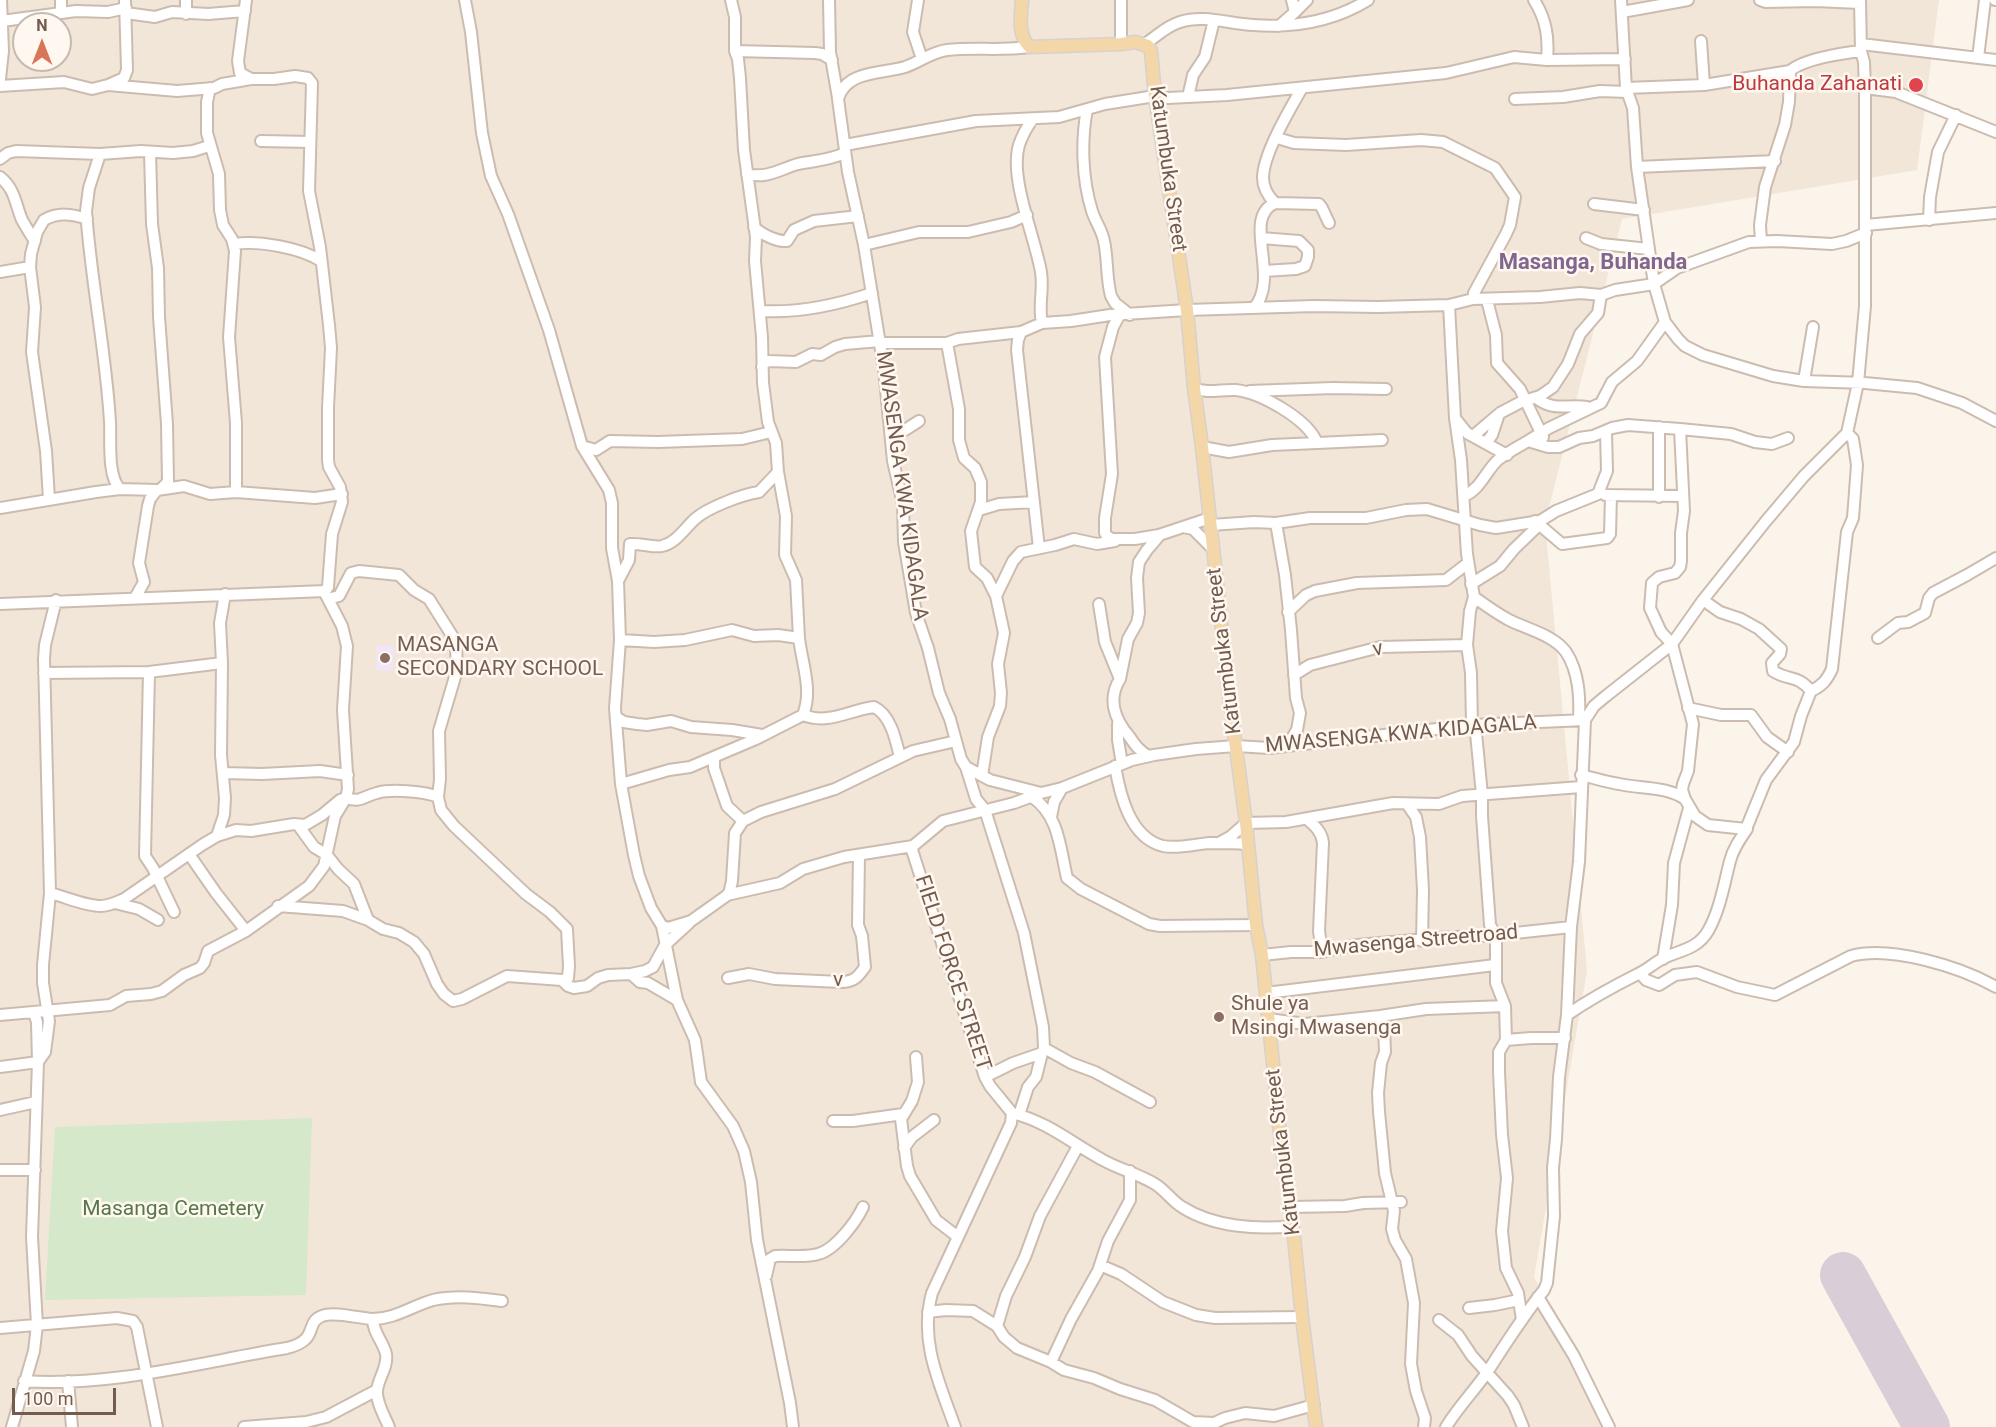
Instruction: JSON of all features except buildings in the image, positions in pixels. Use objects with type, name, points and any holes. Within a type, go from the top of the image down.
[{"type":"main road","points":[[1022,0],[1022,38],[1030,47],[1135,42],[1145,44]]},
{"type":"main road","name":"Katumbuka Street","points":[[1145,44],[1151,51],[1155,96],[1187,310],[1256,925],[1262,956],[1281,1143],[1291,1207],[1316,1427]]},
{"type":"street","points":[[0,79],[2,70],[1,0]]},
{"type":"street","points":[[186,0],[186,14]]},
{"type":"street","points":[[465,0],[471,32],[482,134],[491,176],[508,214],[549,330],[582,446],[609,490],[612,503],[612,548],[618,581],[620,640],[616,717],[621,784],[639,876],[651,908],[662,926],[676,1000],[695,1040],[701,1082],[733,1126],[744,1151],[751,1182],[757,1240],[794,1427]]},
{"type":"street","points":[[621,784],[669,770],[690,767],[803,715],[806,708],[807,677],[801,657],[796,579],[785,555],[786,516],[778,472],[776,443],[771,432],[763,383],[754,227],[747,174],[740,68],[735,51],[735,17],[731,0]]},
{"type":"street","name":"MWASENGA KWA KIDAGALA","points":[[829,0],[832,60],[848,172],[864,245],[880,342],[894,467],[903,504],[904,542],[916,613],[928,648],[939,693],[950,719],[961,759],[966,767],[990,780],[1036,795],[1062,788],[1119,765],[1149,756],[1196,749],[1287,746],[1472,725],[1582,720]]},
{"type":"street","points":[[918,0],[913,32],[922,59]]},
{"type":"street","points":[[1121,0],[1121,44]]},
{"type":"street","points":[[1292,0],[1295,12]]},
{"type":"street","points":[[1279,26],[1307,0]]},
{"type":"street","points":[[1145,44],[1180,21],[1191,19],[1253,25],[1297,25],[1332,17],[1368,0]]},
{"type":"street","points":[[1534,0],[1543,14],[1547,31],[1549,44],[1547,60]]},
{"type":"street","points":[[1621,0],[1626,90],[1633,108],[1637,167],[1654,284],[1665,322],[1678,339],[1703,355],[1773,375],[1804,381],[1917,388],[1962,403],[1996,421]]},
{"type":"street","points":[[1622,12],[1688,0]]},
{"type":"street","points":[[1582,720],[1594,706],[1672,644],[1703,600],[1804,476],[1847,433],[1858,383],[1865,306],[1865,88],[1860,1],[1766,2],[1760,0]]},
{"type":"street","points":[[1978,58],[1984,0]]},
{"type":"street","points":[[70,12],[88,10],[108,12],[126,7],[151,17],[172,12],[186,14],[246,6],[238,61],[240,73],[251,79]]},
{"type":"street","points":[[108,86],[124,78],[127,70],[126,7]]},
{"type":"street","points":[[2,21],[12,20]]},
{"type":"street","points":[[1188,97],[1193,75],[1205,57],[1214,20]]},
{"type":"street","points":[[1701,41],[1704,85]]},
{"type":"street","points":[[838,99],[845,86],[861,76],[903,68],[938,51],[1030,47]]},
{"type":"street","points":[[1515,99],[1704,85],[1790,71],[1795,66],[1861,48],[1996,60]]},
{"type":"street","points":[[735,51],[815,53],[832,60]]},
{"type":"street","points":[[747,174],[766,176],[796,165],[823,161],[845,149],[976,121],[1059,117],[1106,104],[1155,96],[1188,97],[1302,88],[1347,81],[1446,73],[1508,58],[1625,59]]},
{"type":"street","points":[[225,84],[238,61]]},
{"type":"street","points":[[127,70],[138,88]]},
{"type":"street","points":[[1761,241],[1762,201],[1787,118],[1790,71]]},
{"type":"street","points":[[0,86],[64,82],[92,89],[108,86],[177,91],[210,88],[251,79],[295,76],[308,78],[312,83],[309,191],[319,241],[331,348],[328,460],[342,494],[342,502],[332,534],[327,595],[342,626],[347,646],[343,710],[348,775],[346,798],[334,816],[327,855],[321,871],[300,894],[278,906],[246,931],[208,951],[202,966],[184,975],[162,991],[126,996],[110,1005],[0,1015]]},
{"type":"street","points":[[210,88],[206,123],[209,146],[219,174],[220,210],[223,225],[234,244],[230,337],[236,423],[237,492]]},
{"type":"street","points":[[1275,203],[1267,193],[1263,178],[1268,159],[1288,112],[1302,88]]},
{"type":"street","points":[[1865,88],[1896,92],[1996,132]]},
{"type":"street","points":[[1087,109],[1084,150],[1091,208],[1104,240],[1111,296],[1124,315]]},
{"type":"street","points":[[1929,220],[1930,197],[1938,152],[1956,115]]},
{"type":"street","points":[[1032,120],[1019,145],[1018,177],[1042,279],[1040,316],[1042,322]]},
{"type":"street","points":[[1277,138],[1294,143],[1346,146],[1432,140],[1451,145],[1496,168],[1515,197],[1513,213],[1506,234],[1474,293],[1473,299]]},
{"type":"street","points":[[261,141],[310,141]]},
{"type":"street","points":[[0,159],[16,151],[100,154],[141,151],[150,153],[186,152],[209,146]]},
{"type":"street","points":[[135,598],[144,582],[139,562],[148,506],[150,499],[168,480],[158,268],[151,210],[150,153]]},
{"type":"street","points":[[100,154],[86,201],[87,219],[108,383],[112,469],[116,485],[120,489]]},
{"type":"street","points":[[1637,167],[1775,161]]},
{"type":"street","points":[[0,177],[11,188],[23,222],[35,241]]},
{"type":"street","points":[[1254,308],[1263,293],[1261,238],[1263,213],[1269,206],[1275,203],[1319,204],[1329,223]]},
{"type":"street","points":[[1594,204],[1644,210]]},
{"type":"street","points":[[762,367],[769,361],[796,362],[812,354],[821,355],[845,344],[947,343],[958,339],[1021,332],[1042,322],[1187,310],[1449,305],[1473,299],[1601,295],[1615,290],[1654,284],[1677,268],[1749,242],[1832,244],[1855,238],[1866,229],[1996,213]]},
{"type":"street","points":[[49,499],[46,451],[32,352],[35,307],[30,267],[41,225],[49,217],[74,215],[87,219]]},
{"type":"street","points":[[754,227],[777,240],[784,241],[794,230],[814,221],[858,216]]},
{"type":"street","points":[[864,245],[919,232],[954,234],[968,232],[1027,216]]},
{"type":"street","points":[[1261,238],[1299,241],[1308,250],[1305,266],[1296,269],[1264,271]]},
{"type":"street","points":[[1586,238],[1602,244],[1649,249]]},
{"type":"street","points":[[234,244],[263,244],[303,252],[321,261]]},
{"type":"street","points":[[0,272],[30,267]]},
{"type":"street","points":[[760,311],[818,307],[872,292]]},
{"type":"street","points":[[1473,436],[1500,413],[1550,390],[1563,372],[1580,334],[1598,313],[1601,295]]},
{"type":"street","points":[[1487,300],[1496,335],[1497,363],[1520,389],[1548,447]]},
{"type":"street","points":[[1449,305],[1455,418],[1464,496],[1463,519],[1474,597],[1470,611],[1467,645],[1471,673],[1472,725],[1476,733],[1482,795],[1490,925],[1496,935],[1496,983],[1505,1006],[1506,1040],[1499,1052],[1502,1135],[1508,1178],[1502,1231],[1506,1268],[1516,1286],[1522,1320]]},
{"type":"street","points":[[1105,533],[1106,508],[1112,474],[1105,357],[1113,327],[1124,315]]},
{"type":"street","points":[[1464,496],[1482,482],[1499,460],[1507,454],[1541,432],[1601,403],[1612,382],[1637,361],[1665,322]]},
{"type":"street","points":[[1804,381],[1813,327]]},
{"type":"street","points":[[1021,332],[1018,340],[1018,362],[1039,548]]},
{"type":"street","points":[[947,343],[959,409],[959,440],[964,458],[978,472],[981,482],[981,502],[971,531],[975,567],[987,579],[996,596],[1004,633],[998,664],[1001,695],[998,712],[987,740],[982,776]]},
{"type":"street","points":[[1194,388],[1206,392],[1233,390],[1268,400],[1282,407],[1316,439],[1317,443]]},
{"type":"street","points":[[1244,392],[1334,388],[1386,389]]},
{"type":"street","points":[[1536,398],[1547,406],[1590,408]]},
{"type":"street","points":[[1486,443],[1492,435],[1500,413]]},
{"type":"street","points":[[1455,418],[1467,433],[1507,454]]},
{"type":"street","points":[[891,435],[919,421]]},
{"type":"street","points":[[1528,441],[1548,447],[1565,445],[1579,438],[1628,425],[1731,434],[1755,442],[1772,444],[1788,438]]},
{"type":"street","points":[[1659,426],[1659,497]]},
{"type":"street","points":[[1663,959],[1672,905],[1674,863],[1687,803],[1683,784],[1688,771],[1693,724],[1672,644],[1661,632],[1650,608],[1650,590],[1655,579],[1675,573],[1680,567],[1684,511],[1680,429]]},
{"type":"street","points":[[582,446],[596,450],[610,441],[676,442],[742,439],[771,432]]},
{"type":"street","points":[[1598,494],[1606,471],[1606,432]]},
{"type":"street","points":[[1567,1015],[1601,993],[1663,959],[1694,947],[1707,932],[1716,911],[1736,845],[1747,829],[1767,780],[1794,742],[1811,691],[1825,682],[1832,669],[1847,532],[1855,506],[1856,458],[1853,439],[1847,433]]},
{"type":"street","points":[[1202,447],[1229,452],[1272,445],[1382,440]]},
{"type":"street","points":[[618,581],[629,560],[630,544],[644,543],[656,546],[666,544],[674,540],[704,512],[738,499],[747,493],[759,492],[778,472]]},
{"type":"street","points":[[767,485],[782,490]]},
{"type":"street","points":[[0,508],[120,489],[159,490],[184,486],[210,494],[237,492],[315,498],[342,494]]},
{"type":"street","points":[[1013,502],[1033,489]]},
{"type":"street","points":[[996,596],[1000,584],[1018,555],[1025,550],[1074,539],[1088,544],[1103,544],[1115,541],[1114,539],[1135,539],[1159,535],[1182,527],[1210,522],[1276,523],[1310,518],[1366,518],[1417,509],[1433,509],[1488,528],[1537,523],[1598,494],[1683,496]]},
{"type":"street","points":[[1537,523],[1562,544],[1606,538],[1610,534],[1611,495]]},
{"type":"street","points":[[979,510],[999,504],[1034,502]]},
{"type":"street","points":[[1276,523],[1292,630],[1293,675],[1299,722],[1287,746]]},
{"type":"street","points":[[1471,584],[1500,566],[1537,523]]},
{"type":"street","points":[[1182,527],[1193,530],[1213,549]]},
{"type":"street","points":[[1105,533],[1115,541]]},
{"type":"street","points":[[1088,544],[1105,533]]},
{"type":"street","points":[[1159,535],[1139,562],[1137,576],[1139,613],[1137,623],[1128,639],[1114,697],[1118,724],[1119,787],[1125,806],[1139,831],[1150,841],[1176,847],[1219,843],[1247,844]]},
{"type":"street","points":[[1878,638],[1898,623],[1908,622],[1925,613],[1929,598],[1933,593],[1996,558]]},
{"type":"street","points":[[1288,612],[1306,595],[1315,591],[1357,583],[1446,579],[1468,563]]},
{"type":"street","points":[[0,604],[225,594],[339,596],[351,573],[359,571],[393,573],[405,578],[410,586],[429,599],[453,637],[458,658],[455,682],[439,730],[438,791],[441,810],[454,826],[567,929],[570,966],[568,978],[562,980],[507,976],[462,999],[453,1000],[444,994],[437,984],[424,954],[414,942],[399,933],[383,929],[343,910],[278,906]]},
{"type":"street","points":[[217,836],[224,814],[225,798],[220,623],[225,594]]},
{"type":"street","points":[[1446,1427],[1487,1372],[1547,1283],[1553,1231],[1553,1167],[1559,1077],[1567,1015],[1571,927],[1579,862],[1582,720],[1577,679],[1565,651],[1560,646],[1540,633],[1511,621],[1474,597]]},
{"type":"street","points":[[0,1067],[38,1062],[45,1052],[48,1011],[43,983],[43,965],[50,893],[44,673],[45,645],[56,600]]},
{"type":"street","points":[[1703,600],[1720,612],[1741,619],[1764,633],[1781,649],[1780,654],[1772,663],[1773,671],[1800,680],[1811,691]]},
{"type":"street","points":[[1099,604],[1105,642],[1120,679]]},
{"type":"street","points":[[620,640],[654,642],[685,640],[732,630],[754,636],[778,634],[799,638]]},
{"type":"street","name":"v","points":[[1293,675],[1310,665],[1380,647],[1467,645]]},
{"type":"street","points":[[44,673],[149,672],[222,663]]},
{"type":"street","points":[[149,672],[145,856],[174,912]]},
{"type":"street","points":[[803,715],[813,719],[824,719],[874,707],[879,710],[893,731],[900,757]]},
{"type":"street","points":[[1688,708],[1721,715],[1751,715],[1767,737],[1788,752]]},
{"type":"street","points":[[616,717],[624,722],[637,724],[671,721],[691,727],[763,735]]},
{"type":"street","points":[[1118,724],[1141,752],[1149,756]]},
{"type":"street","points":[[727,895],[732,881],[735,833],[743,821],[761,812],[835,789],[925,747],[956,741]]},
{"type":"street","points":[[714,757],[714,768],[727,806],[743,821]]},
{"type":"street","points":[[955,1427],[929,1346],[928,1312],[932,1293],[1028,1087],[1036,1077],[1043,1051],[1042,1016],[1024,933],[985,810],[976,799],[966,767]]},
{"type":"street","points":[[223,773],[271,774],[320,771],[348,775]]},
{"type":"street","points":[[1581,775],[1675,793],[1687,803],[1699,821],[1708,825],[1747,829]]},
{"type":"street","points":[[1219,843],[1246,823],[1286,822],[1383,804],[1439,804],[1460,796],[1581,787]]},
{"type":"street","points":[[1050,817],[1053,802],[1062,788]]},
{"type":"street","points":[[50,893],[93,905],[103,906],[115,903],[217,836],[236,830],[251,831],[305,825],[346,798],[355,801],[382,792],[438,791]]},
{"type":"street","points":[[1036,795],[1050,817],[1060,845],[1067,878],[1081,889],[1116,905],[1143,921],[1160,926],[1256,925]]},
{"type":"street","name":"FIELD FORCE STREET","points":[[1016,1114],[990,1086],[985,1077],[914,858],[913,846],[934,826],[943,821],[1036,795]]},
{"type":"street","points":[[1407,804],[1416,817],[1420,837],[1423,890],[1422,941]]},
{"type":"street","points":[[1307,819],[1316,826],[1323,843],[1319,931],[1322,952]]},
{"type":"street","points":[[298,825],[314,847],[327,855],[354,885],[368,920]]},
{"type":"street","points":[[562,980],[568,986],[582,987],[608,975],[645,971],[653,967],[665,945],[691,921],[727,895],[780,884],[803,869],[844,857],[913,846]]},
{"type":"street","points":[[189,854],[246,931]]},
{"type":"street","name":"v","points":[[728,978],[749,974],[775,980],[849,982],[856,979],[866,967],[865,948],[858,925],[860,855]]},
{"type":"street","points":[[321,871],[338,869]]},
{"type":"street","points":[[115,903],[140,909],[159,920]]},
{"type":"street","points":[[662,926],[668,928],[691,921]]},
{"type":"street","name":"Mwasenga Streetroad","points":[[1262,956],[1291,952],[1322,952],[1357,945],[1571,927]]},
{"type":"street","points":[[1640,973],[1646,980],[1659,985],[1675,975],[1696,972],[1737,987],[1774,994],[1851,956],[1861,953],[1877,953],[1940,963],[1972,974],[1996,987]]},
{"type":"street","points":[[1266,993],[1496,965]]},
{"type":"street","points":[[631,974],[640,982],[648,983],[676,1000]]},
{"type":"street","points":[[1268,1019],[1305,1024],[1426,1009],[1505,1006]]},
{"type":"street","points":[[12,1427],[34,1351],[37,1325],[32,1237],[38,1062],[37,1022],[34,1013]]},
{"type":"street","points":[[1380,1016],[1384,1027],[1385,1052],[1381,1063],[1378,1112],[1385,1173],[1397,1202],[1392,1228],[1395,1240],[1406,1259],[1414,1303],[1411,1364],[1416,1391],[1425,1418],[1424,1427]]},
{"type":"street","points":[[1506,1040],[1564,1038]]},
{"type":"street","points":[[985,1077],[1043,1051],[1095,1072],[1150,1102]]},
{"type":"street","points":[[916,1058],[918,1082],[912,1101],[903,1114],[902,1129],[910,1176],[936,1220],[958,1237]]},
{"type":"street","points":[[0,1110],[36,1102]]},
{"type":"street","points":[[833,1121],[853,1121],[903,1114]]},
{"type":"street","points":[[1016,1114],[1050,1127],[1104,1161],[1130,1171],[1160,1187],[1179,1206],[1192,1213],[1240,1226],[1261,1229],[1293,1226]]},
{"type":"street","points":[[890,1115],[902,1129]]},
{"type":"street","points":[[904,1148],[917,1132],[934,1120]]},
{"type":"street","points":[[997,1326],[1006,1296],[1025,1257],[1040,1216],[1078,1146]]},
{"type":"street","points":[[0,1170],[34,1170]]},
{"type":"street","points":[[1050,1362],[1100,1265],[1108,1241],[1131,1200],[1130,1171]]},
{"type":"street","points":[[1291,1207],[1397,1202]]},
{"type":"street","points":[[766,1279],[770,1259],[775,1256],[817,1255],[828,1249],[848,1231],[863,1207]]},
{"type":"street","points":[[1100,1265],[1122,1274],[1163,1302],[1196,1315],[1215,1318],[1302,1317]]},
{"type":"street","points":[[1538,1297],[1574,1356],[1609,1427]]},
{"type":"street","points":[[24,1381],[85,1380],[147,1372],[297,1346],[307,1339],[314,1322],[323,1315],[373,1319],[401,1314],[420,1305],[448,1298],[502,1300]]},
{"type":"street","points":[[1469,1308],[1519,1300]]},
{"type":"street","points":[[928,1312],[973,1311],[997,1326],[1004,1337],[1017,1348],[1064,1370],[1155,1400],[1193,1422],[1214,1423],[1245,1413],[1274,1416],[1314,1405]]},
{"type":"street","points":[[0,1328],[117,1318],[133,1321],[137,1327],[157,1427]]},
{"type":"street","points":[[373,1319],[373,1327],[386,1357],[386,1364],[377,1390],[389,1427]]},
{"type":"street","points":[[1439,1320],[1458,1335],[1472,1356],[1515,1405],[1523,1427]]},
{"type":"street","points":[[72,1427],[72,1405],[85,1380]]},
{"type":"street","points":[[68,1381],[78,1427]]},
{"type":"street","points":[[244,1427],[306,1422],[326,1417],[377,1390]]},
{"type":"shaded area","points":[[0,0],[1939,0],[1917,170],[1622,219],[1545,523],[1587,971],[1534,1277],[1617,1427],[0,1427]]},
{"type":"shaded area","name":"MASANGA SECONDARY SCHOOL","points":[[377,645],[394,646],[393,671],[376,670]]},
{"type":"green space","name":"Masanga Cemetery","points":[[312,1118],[306,1295],[45,1300],[55,1127]]},
{"type":"runway","points":[[1843,1275],[1927,1427]]},
{"type":"place","name":"Buhanda Zahanati","points":[[1916,85]]},
{"type":"place","name":"MASANGA SECONDARY SCHOOL","points":[[385,658]]},
{"type":"place","name":"Shule ya Msingi Mwasenga","points":[[1219,1017]]},
{"type":"district","name":"Masanga, Buhanda","points":[[1593,263]]}]
